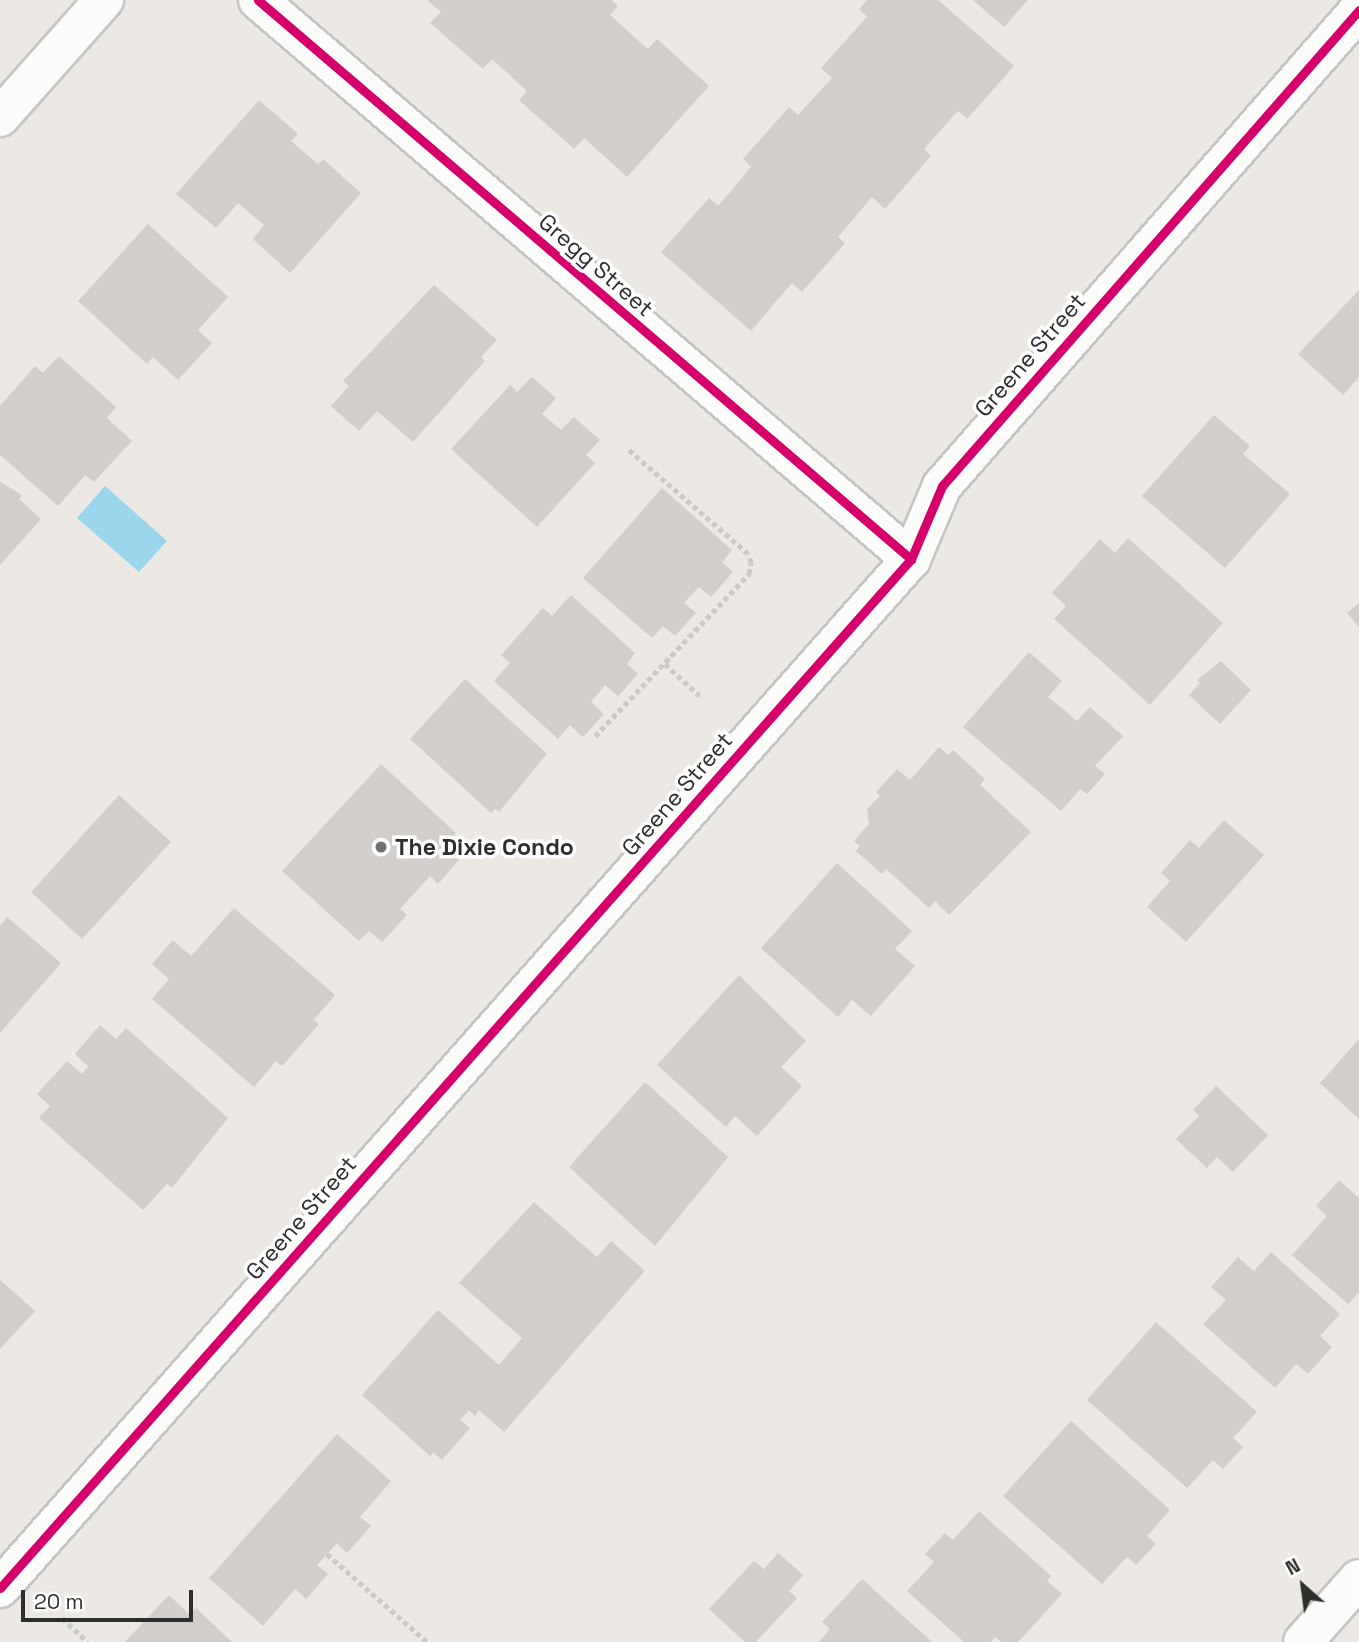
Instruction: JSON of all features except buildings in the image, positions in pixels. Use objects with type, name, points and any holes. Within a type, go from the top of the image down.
[{"type":"street","points":[[0,117],[104,0]]},
{"type":"street","name":"Gregg Street","points":[[257,0],[911,559]]},
{"type":"street","name":"Greene Street","points":[[0,1588],[911,559],[942,486],[1359,10]]},
{"type":"street","points":[[1303,1642],[1359,1578]]},
{"type":"path","points":[[595,736],[749,574],[751,563],[748,554],[626,449]]},
{"type":"path","points":[[665,664],[700,696]]},
{"type":"path","points":[[327,1554],[427,1642]]},
{"type":"path","points":[[62,1618],[88,1642]]},
{"type":"water","points":[[105,486],[167,541],[139,572],[77,518]]},
{"type":"cycle path","points":[[258,0],[911,559]]},
{"type":"cycle path","points":[[0,1588],[911,559],[942,486],[1359,10]]},
{"type":"place","name":"The Dixie Condo","points":[[381,847]]}]
